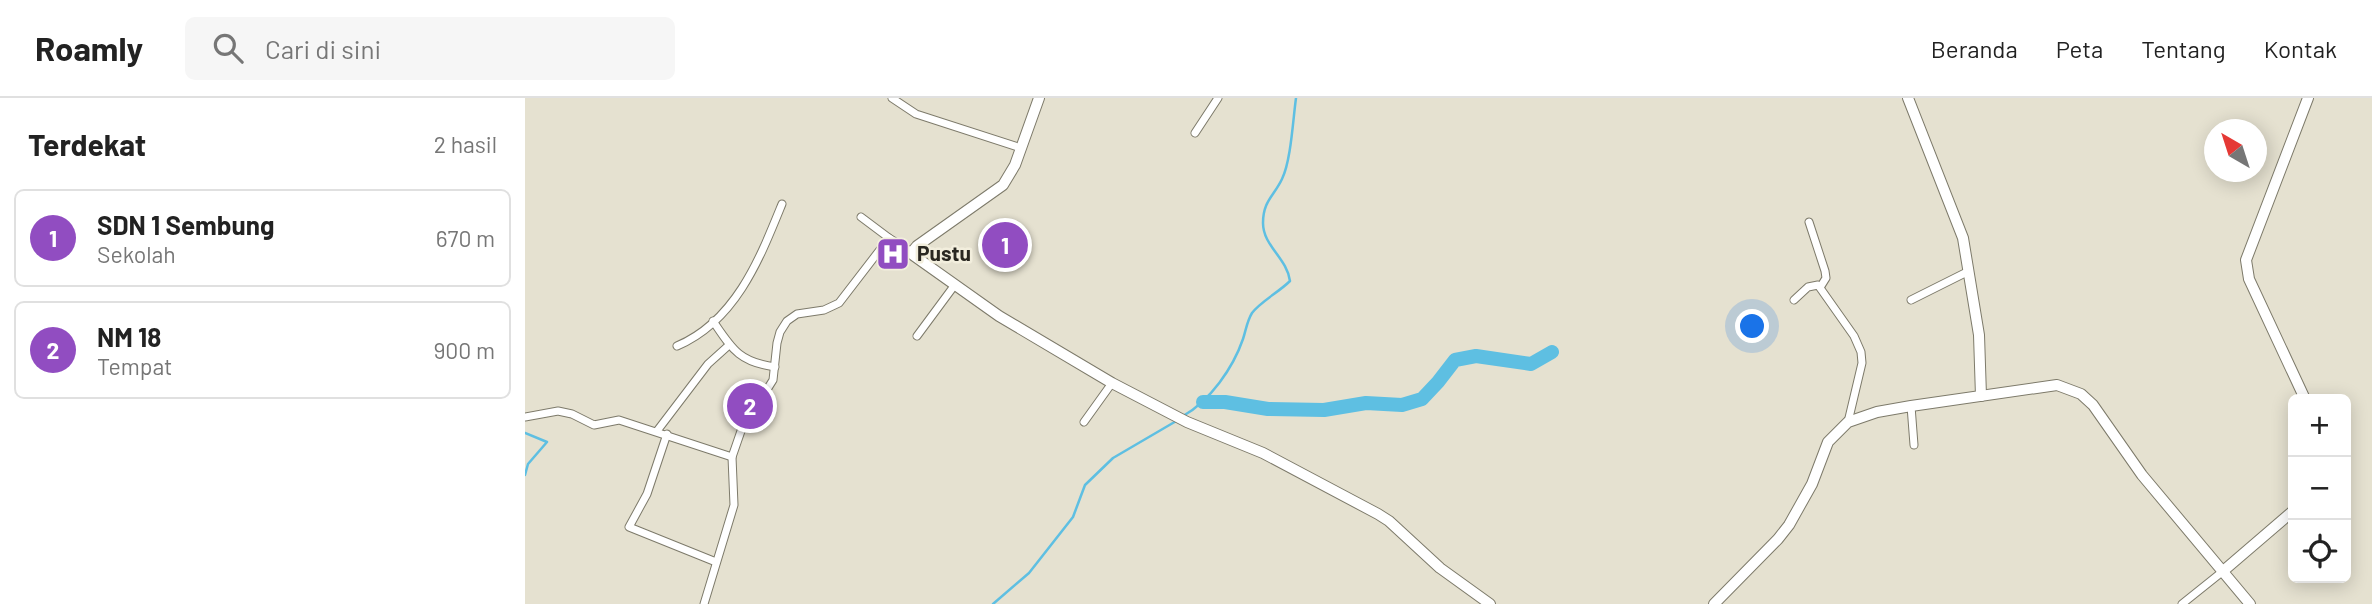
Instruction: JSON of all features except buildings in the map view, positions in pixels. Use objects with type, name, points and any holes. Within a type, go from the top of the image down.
[{"type":"street","points":[[891,98],[916,114],[1021,148]]},
{"type":"street","points":[[912,252],[1003,185],[1021,148],[1039,98]]},
{"type":"street","points":[[1195,133],[1218,98]]},
{"type":"street","points":[[1908,98],[1963,239],[1979,335],[1981,396]]},
{"type":"street","points":[[2303,394],[2249,279],[2246,260],[2308,98]]},
{"type":"street","points":[[677,346],[713,321],[747,283],[782,204]]},
{"type":"street","points":[[861,217],[999,316],[1112,383],[1187,422],[1262,453],[1378,514],[1445,573],[1490,604]]},
{"type":"street","points":[[1809,222],[1825,271],[1826,278],[1821,286]]},
{"type":"street","points":[[704,604],[734,505],[732,457],[741,431],[773,380],[778,337],[787,321],[797,314],[824,310],[839,303],[890,238]]},
{"type":"street","points":[[1911,300],[1969,271]]},
{"type":"street","points":[[1794,300],[1812,285],[1821,286]]},
{"type":"street","points":[[917,336],[954,286]]},
{"type":"street","points":[[1821,286],[1833,309],[1854,336],[1862,358],[1848,422]]},
{"type":"street","points":[[713,321],[728,346],[750,363],[775,367]]},
{"type":"street","points":[[657,431],[708,363],[728,346]]},
{"type":"street","points":[[1084,422],[1112,383]]},
{"type":"street","points":[[1714,604],[1778,540],[1812,484],[1828,442],[1848,422],[1878,412],[1911,406],[2057,386],[2081,394],[2102,416],[2142,475],[2250,604]]},
{"type":"street","points":[[1911,406],[1914,445]]},
{"type":"street","points":[[525,417],[563,411],[594,425],[619,420],[732,457]]},
{"type":"street","points":[[667,434],[647,494],[629,527],[716,562]]},
{"type":"street","points":[[2182,604],[2288,515]]},
{"type":"waterway","points":[[1183,416],[1202,402],[1227,372],[1239,350],[1252,313],[1290,281],[1285,265],[1267,239],[1263,215],[1285,171],[1296,98]]},
{"type":"waterway","points":[[1203,402],[1225,402],[1268,409],[1324,410],[1366,403],[1402,405],[1422,399],[1455,360],[1476,356],[1531,364],[1552,352]]},
{"type":"waterway","points":[[993,604],[1029,573],[1073,517],[1085,485],[1113,458],[1178,420]]},
{"type":"waterway","points":[[525,433],[547,442],[528,464],[525,475]]},
{"type":"place","name":"SDN 1 Sembung","points":[[1005,245]]},
{"type":"place","name":"Pustu","points":[[893,254]]},
{"type":"place","name":"NM 18","points":[[750,406]]}]
